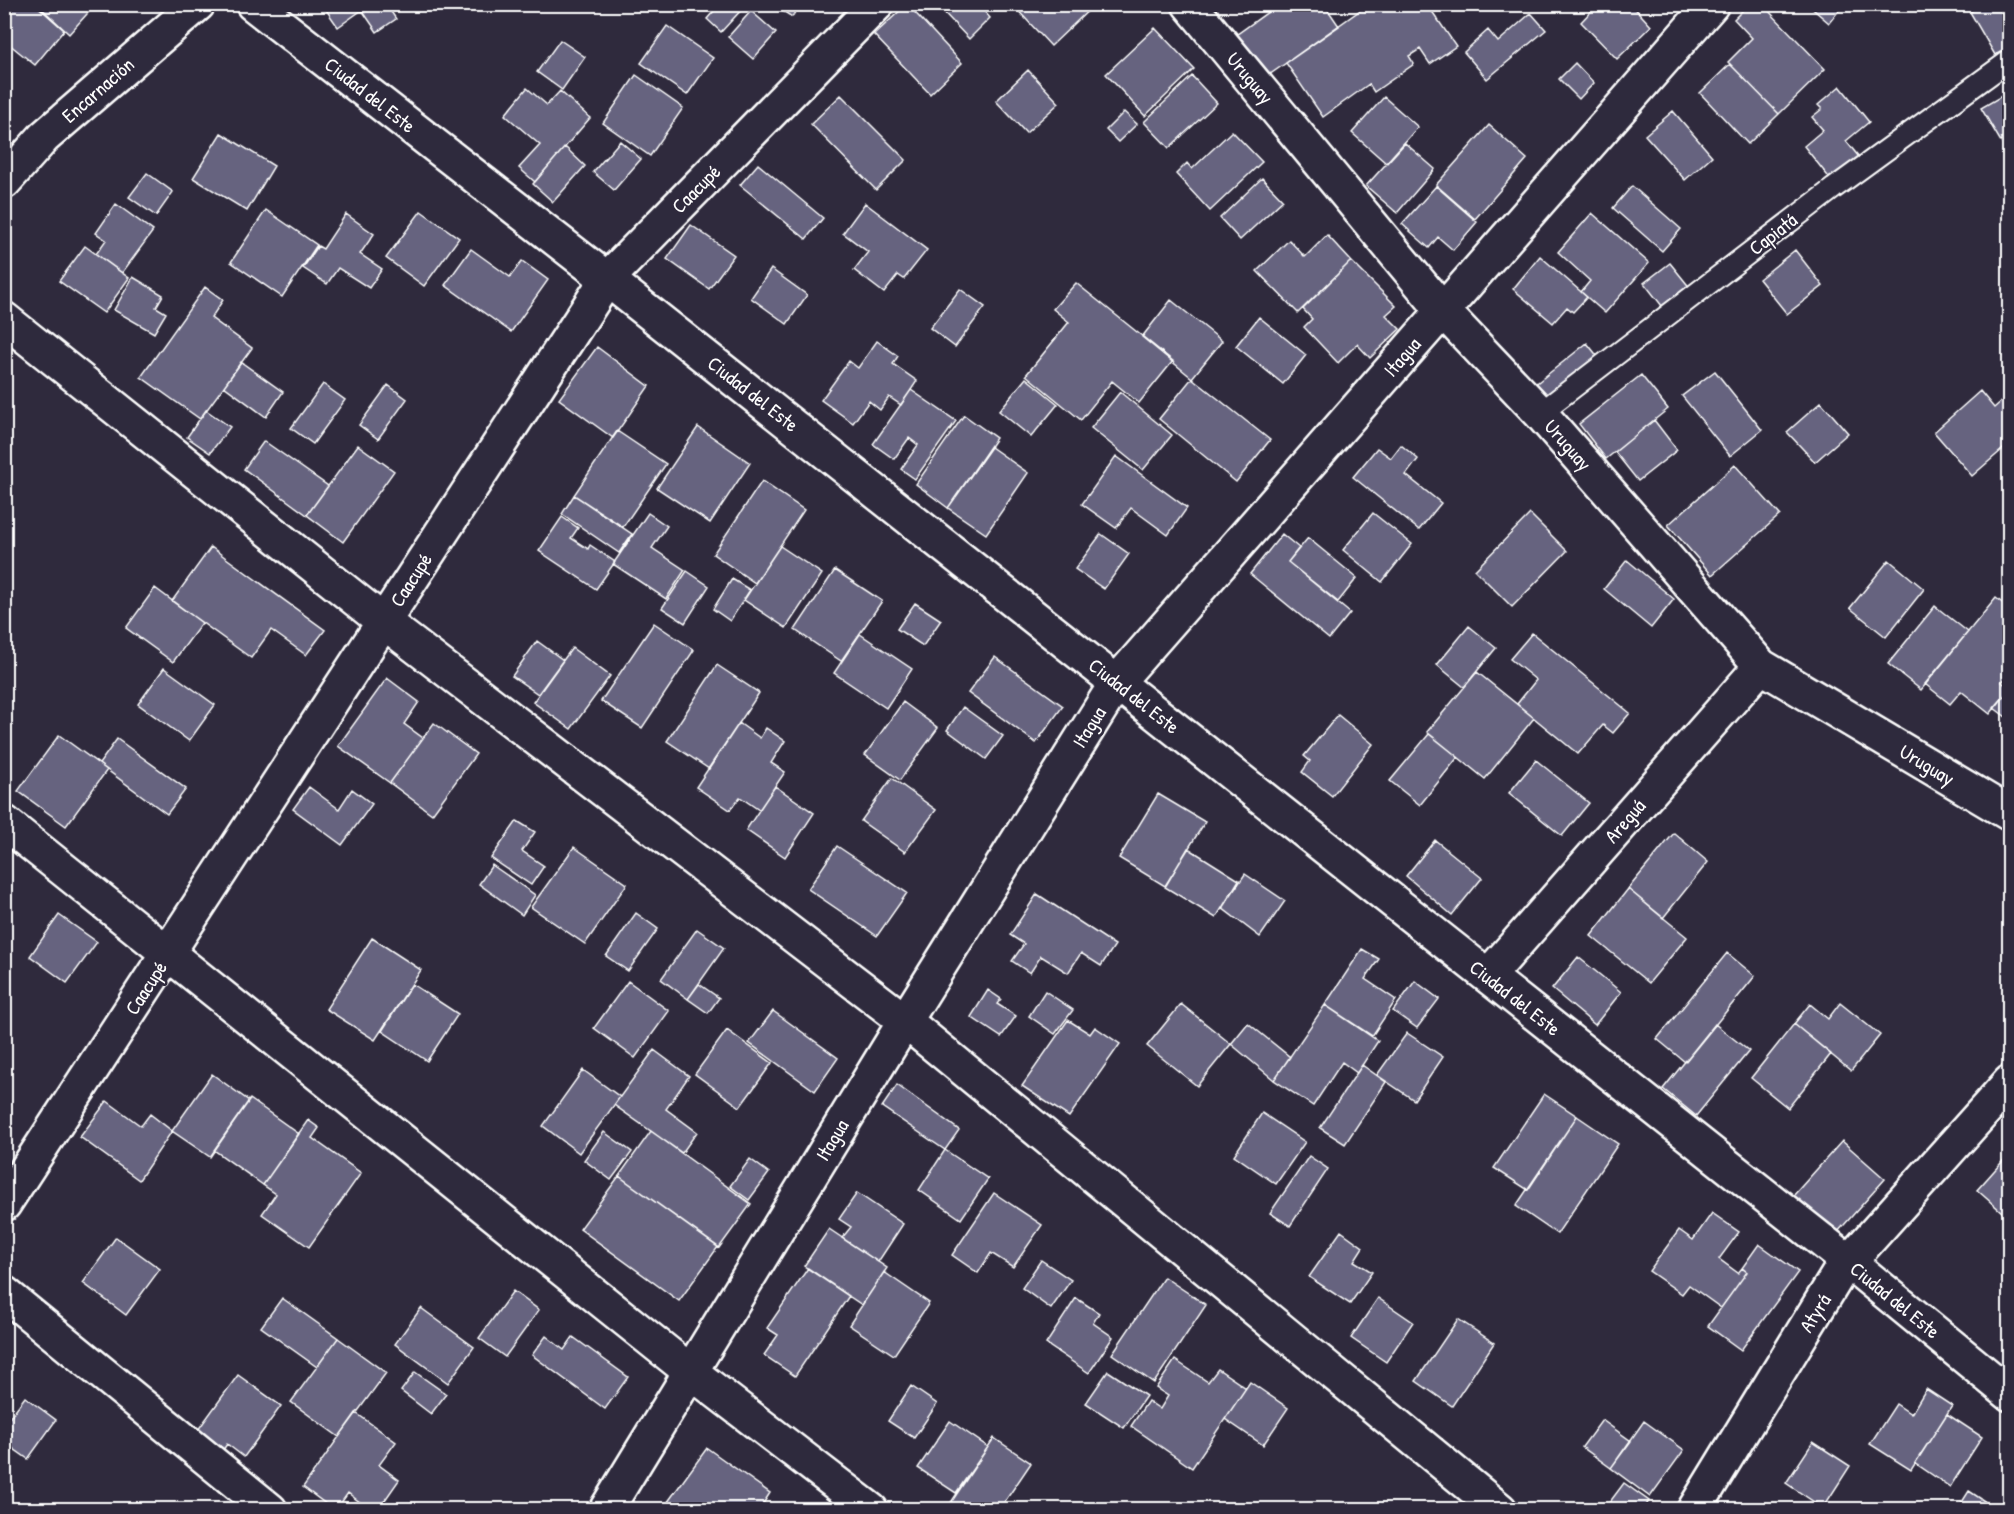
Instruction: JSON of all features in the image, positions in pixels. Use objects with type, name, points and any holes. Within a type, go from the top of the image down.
[{"type":"street","name":"Encarnación","points":[[4,182],[44,137],[198,4]]},
{"type":"street","name":"Ciudad del Este","points":[[253,4],[608,279],[1849,1262],[2010,1394]]},
{"type":"street","name":"Caacupé","points":[[4,1204],[608,279],[877,4]]},
{"type":"street","name":"Uruguay","points":[[1189,4],[1443,311],[1540,413],[1761,666],[2010,814]]},
{"type":"street","name":"Itagua","points":[[606,1509],[905,1021],[1117,682],[1712,4]]},
{"type":"street","points":[[4,319],[384,622],[905,1021],[1500,1509]]},
{"type":"street","name":"Areguá","points":[[1488,976],[1761,666]]},
{"type":"street","points":[[4,822],[691,1372],[871,1509]]},
{"type":"street","name":"Atyrá","points":[[1694,1509],[1839,1273],[2010,1082]]},
{"type":"street","points":[[4,1293],[270,1509]]},
{"type":"lane","name":"Capiatá","points":[[1540,413],[1834,188],[2010,60]]},
{"type":"building","points":[[7,4],[35,4],[64,30],[35,65],[4,40],[4,8]]},
{"type":"building","points":[[37,4],[96,4],[69,34]]},
{"type":"building","points":[[322,4],[386,4],[396,19],[377,32],[362,10],[338,27]]},
{"type":"building","points":[[720,4],[741,4],[744,7],[721,32],[707,19]]},
{"type":"building","points":[[772,4],[800,4],[792,17]]},
{"type":"building","points":[[907,4],[962,63],[930,94],[874,35]]},
{"type":"building","points":[[936,4],[978,4],[990,18],[969,39]]},
{"type":"building","points":[[1012,4],[1095,4],[1051,46]]},
{"type":"building","points":[[1279,4],[1324,4],[1339,26],[1266,77],[1236,35]]},
{"type":"building","points":[[1369,4],[1427,4],[1456,46],[1430,64],[1420,49],[1409,56],[1414,64],[1374,92],[1369,84],[1323,117],[1286,63]]},
{"type":"building","points":[[1598,4],[1631,4],[1651,26],[1617,59],[1581,22]]},
{"type":"building","points":[[1749,4],[1762,4],[1825,69],[1779,114],[1728,62],[1752,38],[1734,19]]},
{"type":"building","points":[[1807,4],[1844,4],[1829,23]]},
{"type":"building","points":[[1983,4],[2010,4],[2010,47],[1995,55],[1970,12]]},
{"type":"building","points":[[751,11],[776,33],[753,59],[728,37]]},
{"type":"building","points":[[1531,13],[1546,30],[1487,79],[1464,52],[1488,30],[1498,42]]},
{"type":"building","points":[[667,26],[713,58],[687,95],[641,63]]},
{"type":"building","points":[[1155,28],[1194,69],[1145,116],[1106,74]]},
{"type":"building","points":[[560,40],[585,57],[562,90],[537,72]]},
{"type":"building","points":[[1575,63],[1594,83],[1579,99],[1559,79]]},
{"type":"building","points":[[1730,64],[1779,114],[1748,144],[1700,93]]},
{"type":"building","points":[[1028,70],[1059,103],[1026,133],[996,101]]},
{"type":"building","points":[[636,75],[683,108],[650,156],[603,123]]},
{"type":"building","points":[[1192,76],[1217,103],[1169,148],[1144,122]]},
{"type":"building","points":[[2010,84],[2010,143],[2004,147],[1981,108],[2007,93],[2004,88]]},
{"type":"building","points":[[1840,86],[1869,122],[1846,141],[1859,157],[1831,180],[1804,146],[1823,130],[1812,117],[1822,109],[1818,105]]},
{"type":"building","points":[[527,88],[547,105],[560,91],[590,118],[535,182],[519,168],[540,145],[505,115]]},
{"type":"building","points":[[841,95],[906,160],[876,190],[811,124]]},
{"type":"building","points":[[1384,97],[1418,127],[1386,163],[1352,133]]},
{"type":"building","points":[[1673,111],[1712,156],[1685,180],[1645,135]]},
{"type":"building","points":[[1124,112],[1137,124],[1118,142],[1106,130]]},
{"type":"building","points":[[1489,125],[1527,159],[1475,219],[1436,185]]},
{"type":"building","points":[[1232,131],[1262,162],[1210,211],[1176,174],[1187,163],[1192,169]]},
{"type":"building","points":[[221,133],[274,166],[247,211],[193,178]]},
{"type":"building","points":[[620,141],[641,159],[614,190],[593,172]]},
{"type":"building","points":[[1405,143],[1435,169],[1397,213],[1366,186]]},
{"type":"building","points":[[565,147],[585,166],[553,202],[533,184]]},
{"type":"building","points":[[758,164],[823,218],[806,239],[740,185]]},
{"type":"building","points":[[147,173],[173,192],[156,216],[129,197]]},
{"type":"building","points":[[1262,178],[1283,200],[1240,240],[1220,218]]},
{"type":"building","points":[[1436,186],[1477,222],[1453,250],[1438,237],[1429,248],[1402,224]]},
{"type":"building","points":[[1632,186],[1681,229],[1662,251],[1613,208]]},
{"type":"building","points":[[865,203],[927,250],[904,279],[898,275],[884,293],[854,270],[868,252],[843,233]]},
{"type":"building","points":[[116,204],[153,231],[122,273],[96,254],[106,240],[96,233]]},
{"type":"building","points":[[266,210],[317,245],[282,297],[231,262]]},
{"type":"building","points":[[421,211],[459,238],[424,286],[386,258]]},
{"type":"building","points":[[1592,213],[1649,263],[1605,313],[1581,292],[1590,281],[1558,252]]},
{"type":"building","points":[[346,214],[374,234],[360,254],[382,269],[369,288],[338,268],[327,284],[303,268],[318,246],[323,249]]},
{"type":"building","points":[[691,225],[734,255],[709,289],[667,259]]},
{"type":"building","points":[[1327,235],[1351,261],[1298,313],[1257,271],[1289,240],[1305,257]]},
{"type":"building","points":[[85,246],[129,278],[104,313],[59,281]]},
{"type":"building","points":[[471,249],[510,277],[522,261],[548,280],[511,332],[445,285]]},
{"type":"building","points":[[1795,250],[1823,286],[1787,314],[1759,279]]},
{"type":"building","points":[[1540,256],[1587,297],[1573,312],[1567,307],[1553,323],[1513,289]]},
{"type":"building","points":[[1351,261],[1396,306],[1386,315],[1400,329],[1370,358],[1357,344],[1338,363],[1304,327],[1312,319],[1303,309]]},
{"type":"building","points":[[1670,263],[1699,299],[1673,320],[1644,283]]},
{"type":"building","points":[[771,269],[807,295],[787,324],[751,298]]},
{"type":"building","points":[[133,277],[163,295],[156,307],[166,313],[154,333],[114,310]]},
{"type":"building","points":[[1076,283],[1173,361],[1139,403],[1112,381],[1081,420],[1026,375],[1069,322],[1053,309]]},
{"type":"building","points":[[205,287],[223,300],[211,318],[252,348],[200,419],[141,377]]},
{"type":"building","points":[[960,289],[985,307],[955,347],[930,328]]},
{"type":"building","points":[[1171,300],[1222,341],[1192,378],[1142,337]]},
{"type":"building","points":[[1259,317],[1306,355],[1283,384],[1236,346]]},
{"type":"building","points":[[877,341],[898,356],[893,364],[917,381],[901,405],[889,397],[880,410],[869,401],[853,423],[821,400],[849,361],[858,368]]},
{"type":"building","points":[[1587,343],[1606,367],[1547,414],[1528,390]]},
{"type":"building","points":[[597,347],[649,386],[613,438],[559,399]]},
{"type":"building","points":[[241,362],[283,392],[266,417],[224,386]]},
{"type":"building","points":[[1715,371],[1762,430],[1730,456],[1682,396]]},
{"type":"building","points":[[1641,375],[1668,409],[1606,459],[1579,424]]},
{"type":"building","points":[[1026,378],[1058,404],[1031,437],[999,411]]},
{"type":"building","points":[[1192,378],[1270,440],[1236,482],[1159,419]]},
{"type":"building","points":[[323,384],[345,400],[313,444],[291,428]]},
{"type":"building","points":[[388,385],[407,399],[378,439],[359,425]]},
{"type":"building","points":[[911,390],[956,421],[915,479],[901,469],[918,445],[909,438],[894,459],[873,444]]},
{"type":"building","points":[[1980,391],[1994,408],[2004,399],[2010,405],[2010,414],[2004,419],[2010,425],[2010,443],[1972,476],[1934,432]]},
{"type":"building","points":[[1120,392],[1172,435],[1143,470],[1091,428]]},
{"type":"building","points":[[1821,402],[1848,433],[1815,462],[1787,432]]},
{"type":"building","points":[[206,410],[230,427],[210,453],[187,437]]},
{"type":"building","points":[[964,415],[996,438],[948,508],[916,484]]},
{"type":"building","points":[[1654,420],[1677,450],[1638,481],[1615,452]]},
{"type":"building","points":[[698,427],[750,463],[710,523],[657,488]]},
{"type":"building","points":[[617,431],[666,464],[623,527],[574,495]]},
{"type":"building","points":[[264,441],[328,486],[307,515],[244,469]]},
{"type":"building","points":[[358,445],[394,471],[343,542],[307,515]]},
{"type":"building","points":[[1401,445],[1418,459],[1406,475],[1441,503],[1419,530],[1353,477],[1377,448],[1391,458]]},
{"type":"building","points":[[991,447],[1028,473],[986,534],[948,508]]},
{"type":"building","points":[[1116,456],[1187,508],[1168,535],[1131,508],[1116,528],[1082,504]]},
{"type":"building","points":[[1735,465],[1780,515],[1712,575],[1668,525]]},
{"type":"building","points":[[762,481],[804,510],[755,583],[713,554]]},
{"type":"building","points":[[574,495],[632,534],[619,553],[562,514]]},
{"type":"building","points":[[648,513],[667,526],[652,548],[685,570],[666,599],[613,564]]},
{"type":"building","points":[[1373,513],[1412,544],[1382,582],[1343,550]]},
{"type":"building","points":[[1530,514],[1567,551],[1512,607],[1475,570]]},
{"type":"building","points":[[562,517],[578,528],[571,538],[588,549],[590,545],[615,562],[596,589],[539,551]]},
{"type":"building","points":[[1101,534],[1129,554],[1104,589],[1075,569]]},
{"type":"building","points":[[1282,534],[1299,548],[1288,562],[1350,613],[1329,639],[1250,574]]},
{"type":"building","points":[[1308,538],[1357,578],[1338,602],[1288,562]]},
{"type":"building","points":[[780,546],[822,574],[786,628],[744,600]]},
{"type":"building","points":[[211,547],[325,630],[306,655],[271,630],[251,658],[172,601]]},
{"type":"building","points":[[1627,560],[1674,599],[1651,628],[1604,589]]},
{"type":"building","points":[[1889,560],[1924,589],[1886,637],[1850,608]]},
{"type":"building","points":[[835,570],[882,601],[841,661],[795,630]]},
{"type":"building","points":[[687,571],[709,586],[685,623],[662,608]]},
{"type":"building","points":[[732,579],[750,590],[730,621],[713,609]]},
{"type":"building","points":[[155,588],[202,623],[173,662],[126,628]]},
{"type":"building","points":[[1996,598],[2010,609],[2010,673],[2002,682],[2010,689],[1990,714],[1961,691],[1950,704],[1925,684]]},
{"type":"building","points":[[915,603],[941,620],[923,646],[897,629]]},
{"type":"building","points":[[1935,606],[1968,632],[1921,690],[1888,664]]},
{"type":"building","points":[[654,623],[694,650],[642,728],[601,701]]},
{"type":"building","points":[[1469,626],[1496,648],[1464,687],[1437,665]]},
{"type":"building","points":[[1532,633],[1630,713],[1613,733],[1603,725],[1578,754],[1517,704],[1536,680],[1510,659]]},
{"type":"building","points":[[860,634],[912,669],[886,708],[834,673]]},
{"type":"building","points":[[537,641],[563,660],[538,694],[512,676]]},
{"type":"building","points":[[572,648],[610,676],[571,729],[533,702]]},
{"type":"building","points":[[995,657],[1063,706],[1036,743],[968,693]]},
{"type":"building","points":[[717,665],[759,693],[709,769],[667,741]]},
{"type":"building","points":[[164,668],[215,705],[189,741],[138,704]]},
{"type":"building","points":[[1477,672],[1534,718],[1485,779],[1427,732]]},
{"type":"building","points":[[387,678],[419,702],[404,724],[423,738],[390,783],[338,746]]},
{"type":"building","points":[[2010,689],[2010,720],[1994,708]]},
{"type":"building","points":[[903,702],[938,728],[900,780],[865,755]]},
{"type":"building","points":[[963,707],[1003,736],[986,759],[947,730]]},
{"type":"building","points":[[1338,715],[1373,744],[1332,796],[1302,772],[1310,761],[1304,756]]},
{"type":"building","points":[[434,723],[476,754],[432,814],[390,783]]},
{"type":"building","points":[[739,723],[760,738],[766,728],[785,741],[771,763],[785,772],[759,810],[740,797],[730,810],[696,787]]},
{"type":"building","points":[[1429,734],[1458,757],[1420,805],[1390,781]]},
{"type":"building","points":[[59,735],[107,770],[66,826],[18,791]]},
{"type":"building","points":[[117,739],[186,789],[167,814],[99,764]]},
{"type":"building","points":[[1536,760],[1589,803],[1562,836],[1509,793]]},
{"type":"building","points":[[892,778],[936,810],[905,852],[861,821]]},
{"type":"building","points":[[775,786],[814,813],[785,857],[746,830]]},
{"type":"building","points":[[309,787],[339,809],[352,789],[372,804],[342,845],[293,809]]},
{"type":"building","points":[[1158,794],[1205,822],[1165,886],[1119,858]]},
{"type":"building","points":[[517,821],[535,832],[522,851],[544,866],[531,885],[491,858]]},
{"type":"building","points":[[1674,833],[1708,862],[1663,918],[1628,889]]},
{"type":"building","points":[[1435,840],[1482,878],[1452,915],[1406,876]]},
{"type":"building","points":[[837,846],[907,893],[877,936],[808,889]]},
{"type":"building","points":[[574,847],[627,884],[585,944],[531,907]]},
{"type":"building","points":[[1188,848],[1239,880],[1216,918],[1165,887]]},
{"type":"building","points":[[492,865],[535,895],[522,915],[479,884]]},
{"type":"building","points":[[1245,874],[1285,901],[1260,937],[1222,908]]},
{"type":"building","points":[[1628,889],[1687,937],[1649,983],[1591,936]]},
{"type":"building","points":[[1037,894],[1115,945],[1101,966],[1081,953],[1068,973],[1041,956],[1030,973],[1012,961],[1024,944],[1010,935]]},
{"type":"building","points":[[636,913],[658,929],[628,971],[606,956]]},
{"type":"building","points":[[59,915],[97,942],[67,983],[30,956]]},
{"type":"building","points":[[697,929],[724,948],[688,999],[661,979]]},
{"type":"building","points":[[372,938],[421,970],[375,1040],[326,1009]]},
{"type":"building","points":[[1362,949],[1379,959],[1365,979],[1396,1000],[1372,1036],[1325,1005]]},
{"type":"building","points":[[1727,953],[1755,976],[1685,1062],[1657,1039]]},
{"type":"building","points":[[1578,957],[1621,992],[1595,1025],[1552,989]]},
{"type":"building","points":[[628,981],[669,1011],[635,1058],[594,1028]]},
{"type":"building","points":[[1415,981],[1439,999],[1417,1028],[1393,1011]]},
{"type":"building","points":[[412,984],[458,1014],[427,1061],[382,1031]]},
{"type":"building","points":[[699,984],[719,998],[708,1013],[688,999]]},
{"type":"building","points":[[988,990],[1001,999],[997,1004],[1016,1016],[1001,1037],[971,1017]]},
{"type":"building","points":[[1045,991],[1073,1010],[1055,1034],[1029,1016]]},
{"type":"building","points":[[1840,1003],[1880,1035],[1851,1071],[1794,1024],[1810,1004],[1828,1019]]},
{"type":"building","points":[[1181,1004],[1231,1044],[1197,1086],[1147,1046]]},
{"type":"building","points":[[1325,1005],[1378,1041],[1357,1073],[1342,1062],[1313,1106],[1274,1080]]},
{"type":"building","points":[[773,1011],[838,1058],[815,1091],[749,1043]]},
{"type":"building","points":[[1068,1020],[1090,1034],[1095,1027],[1120,1044],[1069,1117],[1022,1086]]},
{"type":"building","points":[[1248,1023],[1290,1057],[1274,1080],[1231,1044]]},
{"type":"building","points":[[1715,1024],[1749,1051],[1696,1116],[1663,1089]]},
{"type":"building","points":[[1794,1024],[1831,1054],[1788,1108],[1751,1078]]},
{"type":"building","points":[[727,1030],[772,1063],[740,1107],[695,1074]]},
{"type":"building","points":[[1407,1033],[1443,1057],[1414,1100],[1377,1075]]},
{"type":"building","points":[[654,1050],[689,1076],[666,1109],[697,1132],[682,1153],[614,1105]]},
{"type":"building","points":[[1362,1065],[1386,1082],[1345,1144],[1320,1128]]},
{"type":"building","points":[[583,1070],[620,1097],[579,1153],[543,1126]]},
{"type":"building","points":[[212,1074],[249,1101],[210,1157],[172,1131]]},
{"type":"building","points":[[897,1085],[959,1130],[945,1150],[882,1107]]},
{"type":"building","points":[[1544,1094],[1577,1116],[1528,1190],[1494,1168]]},
{"type":"building","points":[[250,1099],[299,1134],[263,1185],[214,1150]]},
{"type":"building","points":[[107,1101],[141,1126],[150,1114],[172,1131],[139,1180],[80,1137]]},
{"type":"building","points":[[1262,1113],[1305,1142],[1276,1184],[1234,1155]]},
{"type":"building","points":[[1577,1116],[1618,1144],[1557,1234],[1516,1206]]},
{"type":"building","points":[[308,1120],[319,1128],[312,1138],[361,1173],[309,1247],[262,1214],[276,1194],[263,1185]]},
{"type":"building","points":[[651,1131],[751,1204],[719,1248],[619,1176]]},
{"type":"building","points":[[604,1132],[632,1152],[611,1180],[584,1160]]},
{"type":"building","points":[[1842,1141],[1885,1179],[1836,1234],[1793,1196]]},
{"type":"building","points":[[945,1150],[988,1179],[961,1219],[919,1190]]},
{"type":"building","points":[[2010,1153],[2010,1219],[1977,1190]]},
{"type":"building","points":[[1309,1156],[1328,1169],[1290,1226],[1270,1213]]},
{"type":"building","points":[[750,1159],[769,1173],[749,1200],[730,1186]]},
{"type":"building","points":[[619,1176],[718,1247],[679,1301],[580,1229]]},
{"type":"building","points":[[857,1193],[903,1224],[878,1262],[842,1238],[851,1227],[839,1219]]},
{"type":"building","points":[[994,1193],[1042,1225],[1013,1267],[991,1253],[978,1273],[952,1255]]},
{"type":"building","points":[[1712,1213],[1739,1232],[1719,1259],[1738,1273],[1742,1268],[1747,1272],[1721,1308],[1689,1285],[1682,1294],[1649,1271],[1679,1230],[1693,1240]]},
{"type":"building","points":[[829,1229],[887,1268],[862,1305],[804,1266]]},
{"type":"building","points":[[1341,1231],[1363,1247],[1354,1261],[1372,1272],[1350,1304],[1309,1277]]},
{"type":"building","points":[[116,1237],[160,1269],[126,1315],[83,1283]]},
{"type":"building","points":[[1759,1244],[1798,1272],[1741,1350],[1708,1326],[1747,1272],[1742,1268]]},
{"type":"building","points":[[1041,1260],[1071,1280],[1051,1309],[1022,1288]]},
{"type":"building","points":[[808,1268],[849,1296],[795,1376],[764,1355],[778,1335],[767,1328]]},
{"type":"building","points":[[884,1272],[929,1303],[894,1355],[849,1325]]},
{"type":"building","points":[[1164,1277],[1206,1305],[1154,1383],[1112,1354]]},
{"type":"building","points":[[513,1291],[539,1310],[505,1357],[479,1338]]},
{"type":"building","points":[[282,1298],[338,1338],[317,1367],[261,1327]]},
{"type":"building","points":[[1076,1298],[1099,1313],[1093,1323],[1113,1337],[1089,1373],[1046,1344]]},
{"type":"building","points":[[1378,1298],[1413,1322],[1386,1362],[1351,1338]]},
{"type":"building","points":[[421,1308],[474,1347],[448,1383],[395,1344]]},
{"type":"building","points":[[1458,1319],[1494,1343],[1452,1406],[1416,1381]]},
{"type":"building","points":[[546,1336],[564,1350],[573,1337],[628,1377],[605,1409],[532,1355]]},
{"type":"building","points":[[338,1338],[386,1373],[339,1437],[291,1402]]},
{"type":"building","points":[[1175,1360],[1208,1382],[1218,1369],[1246,1388],[1192,1468],[1131,1426],[1148,1401],[1160,1409],[1168,1396],[1156,1388]]},
{"type":"building","points":[[1108,1371],[1146,1396],[1124,1428],[1086,1403]]},
{"type":"building","points":[[415,1372],[446,1394],[431,1414],[401,1391]]},
{"type":"building","points":[[238,1375],[281,1406],[244,1457],[227,1444],[221,1453],[195,1434]]},
{"type":"building","points":[[1250,1382],[1288,1408],[1263,1445],[1225,1419]]},
{"type":"building","points":[[911,1386],[937,1404],[914,1438],[888,1421]]},
{"type":"building","points":[[1926,1389],[1952,1406],[1911,1470],[1870,1444],[1896,1404],[1911,1414]]},
{"type":"building","points":[[25,1397],[56,1420],[28,1459],[4,1442],[4,1425]]},
{"type":"building","points":[[356,1413],[396,1442],[379,1465],[399,1480],[378,1510],[370,1510],[348,1493],[334,1510],[303,1487]]},
{"type":"building","points":[[1947,1414],[1982,1437],[1950,1487],[1915,1463]]},
{"type":"building","points":[[1602,1420],[1631,1441],[1611,1468],[1582,1447]]},
{"type":"building","points":[[950,1421],[988,1447],[956,1493],[918,1468]]},
{"type":"building","points":[[1644,1421],[1684,1450],[1650,1497],[1611,1468]]},
{"type":"building","points":[[994,1438],[1031,1463],[999,1510],[946,1510]]},
{"type":"building","points":[[1813,1442],[1850,1466],[1823,1508],[1786,1483]]},
{"type":"building","points":[[707,1448],[770,1493],[759,1510],[662,1510]]},
{"type":"building","points":[[1624,1483],[1649,1501],[1643,1510],[1618,1510],[1609,1503]]},
{"type":"building","points":[[1969,1491],[1998,1510],[1957,1510]]}]
